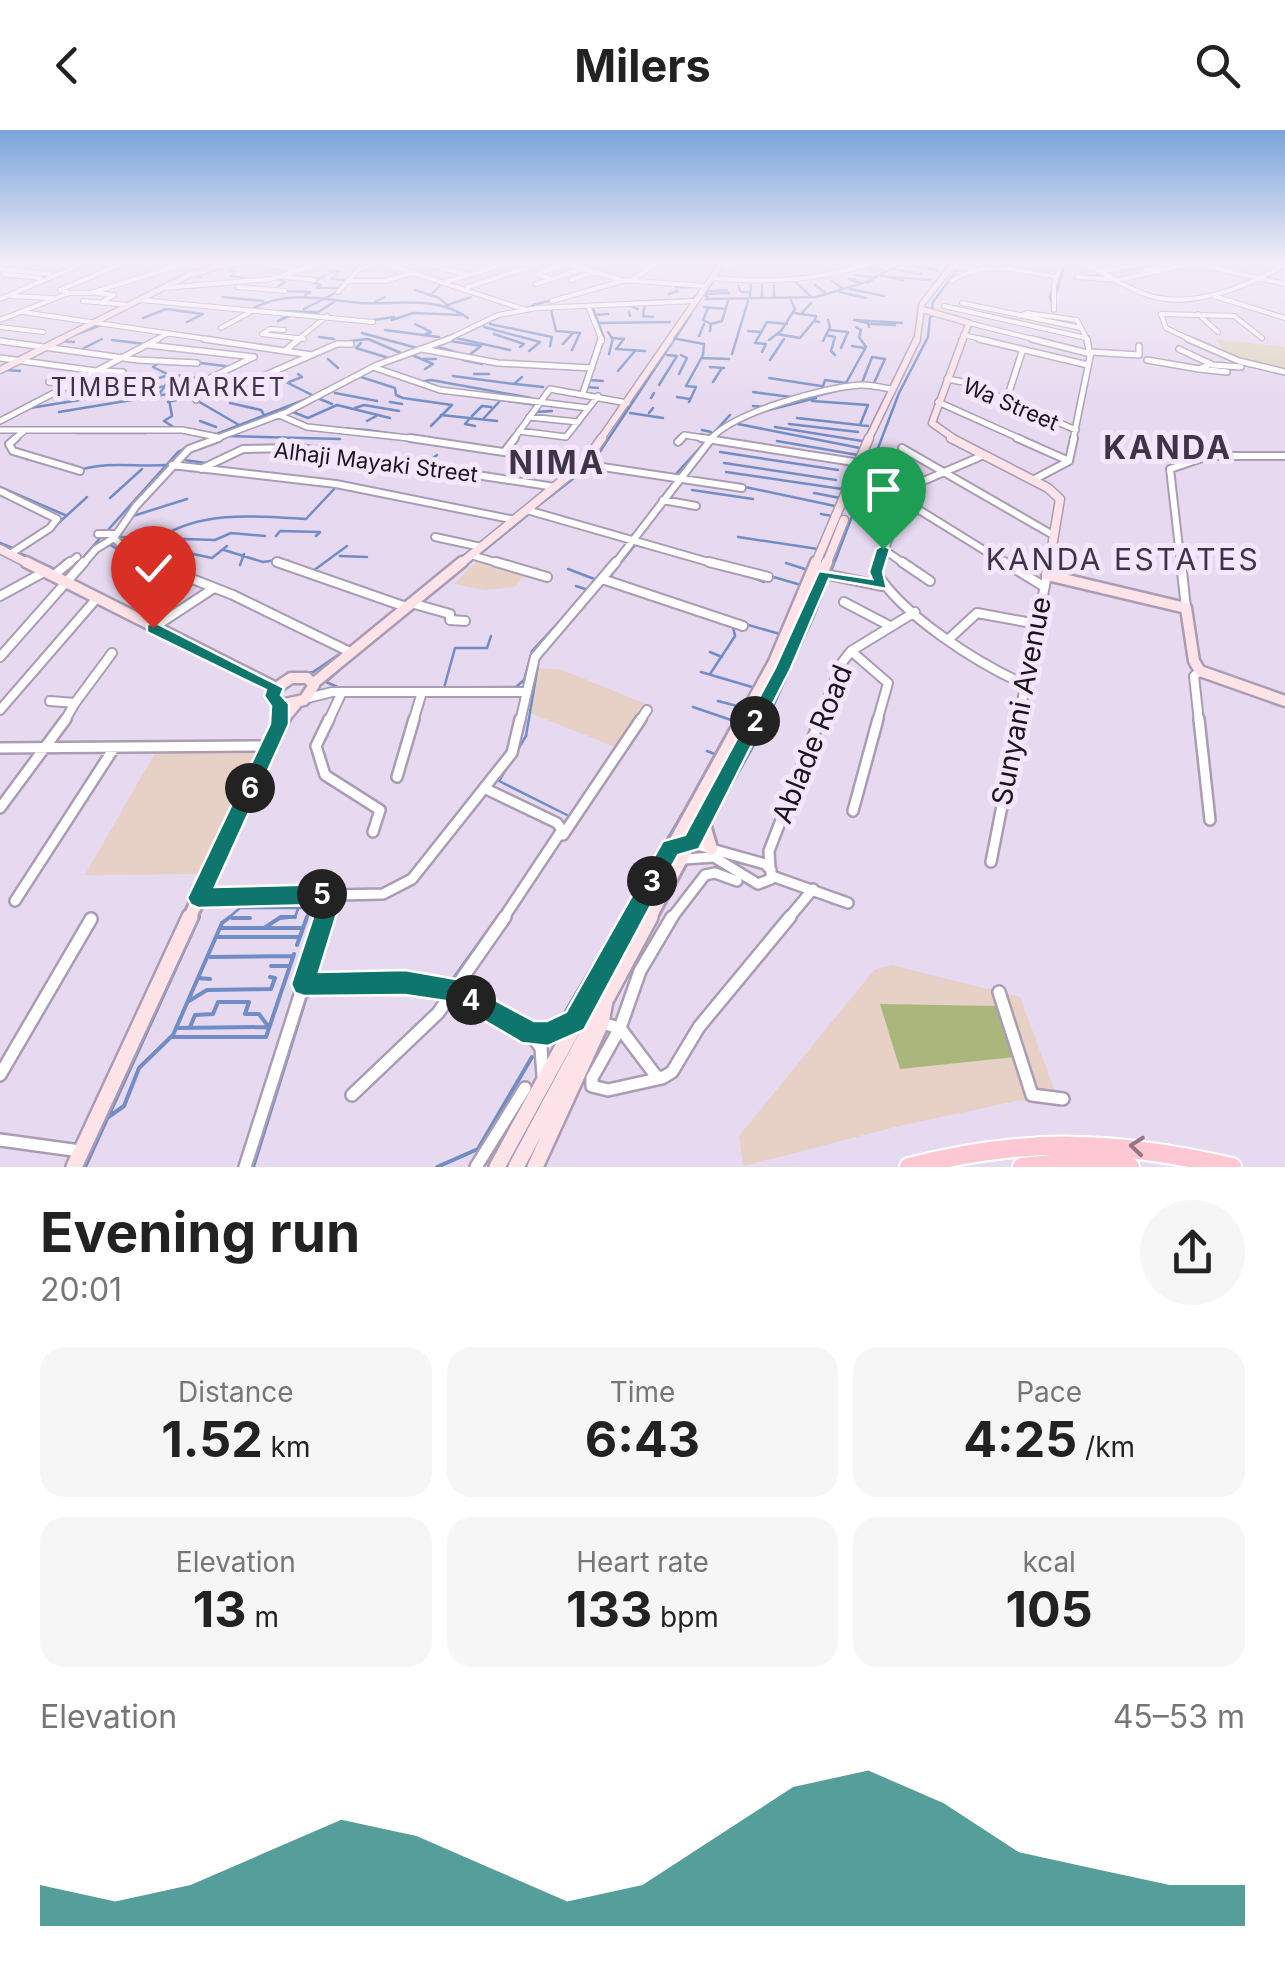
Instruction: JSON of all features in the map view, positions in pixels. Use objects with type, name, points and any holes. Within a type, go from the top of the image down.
[{"type":"main road","points":[[909,1167],[964,1151],[1020,1143],[1078,1141],[1148,1147],[1232,1167]]},
{"type":"main road","points":[[1022,1167],[1072,1162],[1130,1167]]},
{"type":"street","points":[[0,320],[27,310]]},
{"type":"street","points":[[0,370],[120,310]]},
{"type":"street","points":[[246,310],[373,322]]},
{"type":"street","points":[[0,596],[57,576],[114,536],[189,449],[279,415],[373,367],[515,310]]},
{"type":"street","points":[[583,393],[602,336],[590,310]]},
{"type":"street","points":[[308,698],[312,682],[584,463],[689,310]]},
{"type":"street","points":[[962,310],[1087,338]]},
{"type":"street","points":[[992,310],[1072,319],[1087,338],[1090,353],[1069,461],[1033,480]]},
{"type":"street","points":[[221,328],[252,311]]},
{"type":"street","points":[[925,311],[1090,353],[1139,355],[1139,346]]},
{"type":"street","points":[[476,1167],[575,1021],[774,662],[892,389],[917,341],[925,311]]},
{"type":"street","points":[[516,1167],[783,668],[888,407],[922,342],[925,311]]},
{"type":"street","points":[[23,312],[312,354]]},
{"type":"street","points":[[994,318],[1003,313]]},
{"type":"street","points":[[1248,368],[1165,326],[1161,314],[1234,316],[1262,338]]},
{"type":"street","points":[[1198,314],[1218,332]]},
{"type":"street","points":[[286,350],[304,339],[327,316]]},
{"type":"street","points":[[990,328],[1003,321]]},
{"type":"street","points":[[969,323],[938,402],[1069,461]]},
{"type":"street","points":[[0,328],[44,332]]},
{"type":"street","points":[[284,330],[269,329],[262,334],[304,339]]},
{"type":"street","points":[[0,421],[170,332]]},
{"type":"street","points":[[964,336],[1088,366]]},
{"type":"street","points":[[0,342],[197,363]]},
{"type":"street","points":[[224,393],[337,344],[351,344]]},
{"type":"street","points":[[148,345],[254,357],[208,379],[194,393],[196,400]]},
{"type":"street","points":[[422,350],[498,363],[592,368]]},
{"type":"street","points":[[998,398],[1008,392],[1022,352]]},
{"type":"street","points":[[1192,356],[1210,364],[1285,372]]},
{"type":"street","points":[[0,358],[123,372]]},
{"type":"street","points":[[1147,360],[1227,372]]},
{"type":"street","points":[[1199,369],[1210,364]]},
{"type":"street","points":[[373,367],[440,390],[588,408]]},
{"type":"street","name":"Wa Street","points":[[947,379],[1076,430]]},
{"type":"street","points":[[50,382],[71,384]]},
{"type":"street","points":[[198,898],[383,894],[412,879],[514,748],[535,657],[633,543],[678,477],[710,439],[732,420],[858,386],[892,389]]},
{"type":"street","points":[[505,451],[552,388],[628,404]]},
{"type":"street","points":[[520,430],[566,437],[598,396]]},
{"type":"street","name":"Sunyani Avenue","points":[[938,402],[932,419],[935,427],[1060,499],[991,862]]},
{"type":"street","points":[[732,420],[734,409]]},
{"type":"street","points":[[279,415],[308,427],[360,430],[742,488]]},
{"type":"street","points":[[529,417],[578,422]]},
{"type":"street","points":[[0,430],[182,430],[215,436]]},
{"type":"street","points":[[24,430],[9,444],[12,452],[80,472]]},
{"type":"street","points":[[678,442],[684,435],[860,463]]},
{"type":"street","name":"Alhaji Mayaki Street","points":[[201,469],[243,450],[305,448],[555,487]]},
{"type":"street","points":[[902,448],[1053,535]]},
{"type":"street","points":[[882,586],[876,572],[900,503],[911,484],[984,455]]},
{"type":"street","points":[[1285,456],[1218,456],[1180,462],[1170,469],[1194,661],[1200,671],[1285,701]]},
{"type":"street","points":[[172,465],[336,484],[515,520]]},
{"type":"street","points":[[0,491],[56,519],[50,528],[5,552]]},
{"type":"street","points":[[664,500],[696,506]]},
{"type":"street","points":[[900,503],[916,508],[1045,581],[1186,608]]},
{"type":"street","points":[[527,510],[633,543],[768,577]]},
{"type":"street","points":[[98,534],[114,536],[131,555],[214,588],[350,652]]},
{"type":"street","points":[[434,537],[481,548]]},
{"type":"street","points":[[883,549],[930,581]]},
{"type":"street","points":[[5,552],[276,688]]},
{"type":"street","points":[[471,556],[547,577]]},
{"type":"street","points":[[0,657],[57,576],[76,557]]},
{"type":"street","points":[[276,562],[409,605],[450,614],[450,620],[465,621]]},
{"type":"street","points":[[824,574],[882,586],[1001,676],[1024,684]]},
{"type":"street","points":[[602,579],[743,626]]},
{"type":"street","points":[[153,628],[214,588]]},
{"type":"street","points":[[0,710],[98,598]]},
{"type":"street","points":[[844,602],[890,626]]},
{"type":"street","name":"Ablade Road","points":[[771,872],[769,851],[835,674],[851,651],[915,612]]},
{"type":"street","points":[[950,638],[977,613],[1036,624]]},
{"type":"street","points":[[851,651],[878,671],[888,688],[853,812]]},
{"type":"street","points":[[0,808],[112,653]]},
{"type":"street","points":[[1200,671],[1194,676],[1196,721],[1210,820]]},
{"type":"street","points":[[280,724],[280,704],[272,696],[276,688],[291,678],[337,692]]},
{"type":"street","points":[[0,1140],[78,1159],[280,724],[296,704],[337,692],[526,692]]},
{"type":"street","points":[[337,692],[316,746],[325,775],[380,810],[372,832]]},
{"type":"street","points":[[397,778],[422,692]]},
{"type":"street","points":[[50,701],[75,702]]},
{"type":"street","points":[[280,704],[296,704]]},
{"type":"street","points":[[352,1095],[456,991],[647,710]]},
{"type":"street","points":[[0,748],[270,746]]},
{"type":"street","points":[[15,901],[114,748]]},
{"type":"street","points":[[484,788],[557,823],[562,830],[560,838]]},
{"type":"street","points":[[703,821],[704,838],[712,849]]},
{"type":"street","points":[[671,848],[692,842],[755,862],[848,903]]},
{"type":"street","name":"Ablade Road","points":[[755,862],[769,851]]},
{"type":"street","points":[[677,863],[702,854],[738,868],[758,884],[767,883],[771,872]]},
{"type":"street","points":[[736,881],[706,875],[680,905],[640,971],[620,1028],[592,1078],[592,1086],[608,1090],[662,1078],[672,1072],[699,1027],[813,889]]},
{"type":"street","points":[[244,1167],[332,894]]},
{"type":"street","points":[[0,1075],[91,919]]},
{"type":"street","points":[[304,984],[405,982],[456,991],[531,1034],[541,1048],[533,1085],[498,1167]]},
{"type":"street","points":[[999,992],[1032,1094],[1063,1100]]},
{"type":"street","points":[[535,1167],[601,1022],[605,995]]},
{"type":"street","points":[[531,1034],[548,1034],[575,1021]]},
{"type":"street","points":[[601,1022],[620,1028],[651,1072],[662,1078]]},
{"type":"shaded area","points":[[1215,339],[1285,347],[1285,370],[1236,365]]},
{"type":"shaded area","points":[[477,561],[526,573],[515,587],[485,590],[454,584]]},
{"type":"shaded area","points":[[538,668],[562,670],[646,704],[615,747],[530,713]]},
{"type":"shaded area","points":[[155,753],[256,753],[200,874],[85,875]]},
{"type":"shaded area","points":[[891,965],[1020,997],[1059,1102],[1016,1101],[743,1166],[739,1136],[874,970]]},
{"type":"green space","points":[[880,1004],[998,1006],[1015,1057],[900,1069]]},
{"type":"waterway","points":[[143,318],[162,310]]},
{"type":"waterway","points":[[176,310],[203,314],[187,322]]},
{"type":"waterway","points":[[320,315],[315,314],[321,310]]},
{"type":"waterway","points":[[454,310],[468,318]]},
{"type":"waterway","points":[[494,315],[514,310]]},
{"type":"waterway","points":[[551,310],[556,331],[580,333],[572,350]]},
{"type":"waterway","points":[[594,310],[595,315]]},
{"type":"waterway","points":[[644,310],[643,316],[653,317]]},
{"type":"waterway","points":[[707,310],[703,320],[711,324]]},
{"type":"waterway","points":[[711,324],[722,321],[725,310]]},
{"type":"waterway","points":[[732,354],[745,310]]},
{"type":"waterway","points":[[786,324],[794,310]]},
{"type":"waterway","points":[[801,314],[804,310]]},
{"type":"waterway","points":[[917,323],[918,310]]},
{"type":"waterway","points":[[280,311],[317,312]]},
{"type":"waterway","points":[[629,312],[630,316]]},
{"type":"waterway","points":[[392,320],[413,313],[462,315]]},
{"type":"waterway","points":[[795,313],[801,314]]},
{"type":"waterway","points":[[595,315],[608,314]]},
{"type":"waterway","points":[[593,462],[691,314]]},
{"type":"waterway","points":[[801,314],[816,316],[814,321]]},
{"type":"waterway","points":[[595,315],[604,338],[601,348]]},
{"type":"waterway","points":[[709,825],[763,729],[814,616],[899,393],[928,337],[930,317],[934,315]]},
{"type":"waterway","points":[[278,321],[289,316]]},
{"type":"waterway","points":[[373,320],[394,317]]},
{"type":"waterway","points":[[452,339],[499,317]]},
{"type":"waterway","points":[[826,335],[828,320]]},
{"type":"waterway","points":[[869,327],[868,323],[854,320],[902,323]]},
{"type":"waterway","points":[[777,334],[800,338],[814,321]]},
{"type":"waterway","points":[[814,321],[819,322]]},
{"type":"waterway","points":[[599,323],[670,322]]},
{"type":"waterway","points":[[762,352],[766,344],[755,343],[767,322],[786,324]]},
{"type":"waterway","points":[[415,324],[431,332],[426,334]]},
{"type":"waterway","points":[[490,324],[552,337],[550,346]]},
{"type":"waterway","points":[[699,336],[704,324]]},
{"type":"waterway","points":[[710,331],[711,324]]},
{"type":"waterway","points":[[777,334],[786,324]]},
{"type":"waterway","points":[[871,324],[895,325]]},
{"type":"waterway","points":[[72,336],[101,325]]},
{"type":"waterway","points":[[484,327],[540,342]]},
{"type":"waterway","points":[[822,389],[825,380],[846,383],[866,347],[859,337],[861,330],[856,327]]},
{"type":"waterway","points":[[156,330],[207,337]]},
{"type":"waterway","points":[[385,330],[439,337]]},
{"type":"waterway","points":[[829,330],[848,332],[841,348]]},
{"type":"waterway","points":[[748,331],[761,332]]},
{"type":"waterway","points":[[608,332],[613,338]]},
{"type":"waterway","points":[[362,333],[417,348]]},
{"type":"waterway","points":[[434,342],[455,334]]},
{"type":"waterway","points":[[494,334],[524,344],[520,347]]},
{"type":"waterway","points":[[563,344],[572,334]]},
{"type":"waterway","points":[[769,340],[777,334]]},
{"type":"waterway","points":[[823,341],[826,335]]},
{"type":"waterway","points":[[826,335],[835,337],[831,351],[835,355]]},
{"type":"waterway","points":[[319,337],[334,339]]},
{"type":"waterway","points":[[456,338],[510,350]]},
{"type":"waterway","points":[[609,354],[613,338]]},
{"type":"waterway","points":[[613,338],[624,339],[616,349],[645,351]]},
{"type":"waterway","points":[[80,350],[102,339]]},
{"type":"waterway","points":[[341,342],[368,339],[401,353]]},
{"type":"waterway","points":[[677,339],[704,344],[703,355],[686,386],[696,387],[689,402]]},
{"type":"waterway","points":[[770,360],[784,339]]},
{"type":"waterway","points":[[112,340],[145,344]]},
{"type":"waterway","points":[[62,341],[74,342]]},
{"type":"waterway","points":[[450,341],[481,346],[468,356]]},
{"type":"waterway","points":[[361,343],[356,348],[389,358]]},
{"type":"waterway","points":[[529,351],[539,343]]},
{"type":"waterway","points":[[435,346],[455,352]]},
{"type":"waterway","points":[[852,346],[864,348]]},
{"type":"waterway","points":[[618,371],[634,352]]},
{"type":"waterway","points":[[412,355],[433,364],[425,369]]},
{"type":"waterway","points":[[659,385],[677,356],[667,355]]},
{"type":"waterway","points":[[679,374],[687,358],[681,355]]},
{"type":"waterway","points":[[862,383],[872,357],[885,359],[873,385]]},
{"type":"waterway","points":[[702,358],[729,359]]},
{"type":"waterway","points":[[328,359],[338,368]]},
{"type":"waterway","points":[[423,359],[436,359]]},
{"type":"waterway","points":[[463,360],[482,364]]},
{"type":"waterway","points":[[201,363],[232,367]]},
{"type":"waterway","points":[[157,364],[153,367],[171,374]]},
{"type":"waterway","points":[[710,367],[724,368]]},
{"type":"waterway","points":[[860,449],[900,367]]},
{"type":"waterway","points":[[713,382],[722,368]]},
{"type":"waterway","points":[[375,369],[438,391],[537,405],[504,450],[367,430],[309,426],[284,416],[375,369]]},
{"type":"waterway","points":[[6,370],[20,371]]},
{"type":"waterway","points":[[159,378],[171,374]]},
{"type":"waterway","points":[[171,374],[206,379]]},
{"type":"waterway","points":[[289,382],[302,377],[298,374]]},
{"type":"waterway","points":[[474,374],[489,374]]},
{"type":"waterway","points":[[272,375],[312,395]]},
{"type":"waterway","points":[[453,376],[514,384],[522,377]]},
{"type":"waterway","points":[[361,377],[395,388],[396,395],[403,398],[452,405]]},
{"type":"waterway","points":[[769,378],[821,386]]},
{"type":"waterway","points":[[420,382],[431,380],[531,398]]},
{"type":"waterway","points":[[589,380],[603,381]]},
{"type":"waterway","points":[[515,384],[543,387]]},
{"type":"waterway","points":[[30,408],[165,386]]},
{"type":"waterway","points":[[160,393],[165,386]]},
{"type":"waterway","points":[[586,387],[598,388]]},
{"type":"waterway","points":[[567,390],[599,395]]},
{"type":"waterway","points":[[796,401],[836,391]]},
{"type":"waterway","points":[[753,392],[791,397]]},
{"type":"waterway","points":[[335,393],[377,401]]},
{"type":"waterway","points":[[651,398],[654,393]]},
{"type":"waterway","points":[[59,412],[168,394],[169,402]]},
{"type":"waterway","points":[[169,402],[189,397]]},
{"type":"waterway","points":[[677,397],[690,399]]},
{"type":"waterway","points":[[214,435],[309,398]]},
{"type":"waterway","points":[[761,412],[816,398]]},
{"type":"waterway","points":[[320,399],[332,404]]},
{"type":"waterway","points":[[196,400],[239,425]]},
{"type":"waterway","points":[[812,401],[868,405],[860,425]]},
{"type":"waterway","points":[[168,428],[172,426],[164,421],[172,416],[169,402]]},
{"type":"waterway","points":[[390,402],[402,404]]},
{"type":"waterway","points":[[484,418],[499,402]]},
{"type":"waterway","points":[[230,403],[261,410],[264,415]]},
{"type":"waterway","points":[[293,412],[308,418],[337,405],[378,415]]},
{"type":"waterway","points":[[355,408],[364,405],[399,411]]},
{"type":"waterway","points":[[442,415],[451,406]]},
{"type":"waterway","points":[[472,416],[482,406],[491,407]]},
{"type":"waterway","points":[[753,406],[765,407]]},
{"type":"waterway","points":[[649,413],[653,408]]},
{"type":"waterway","points":[[536,412],[552,411]]},
{"type":"waterway","points":[[630,413],[663,418]]},
{"type":"waterway","points":[[367,421],[378,415]]},
{"type":"waterway","points":[[378,415],[390,418]]},
{"type":"waterway","points":[[431,426],[442,415]]},
{"type":"waterway","points":[[442,415],[470,418]]},
{"type":"waterway","points":[[675,475],[730,415]]},
{"type":"waterway","points":[[470,418],[497,421]]},
{"type":"waterway","points":[[470,418],[465,424],[475,426]]},
{"type":"waterway","points":[[797,418],[868,426]]},
{"type":"waterway","points":[[200,421],[216,427]]},
{"type":"waterway","points":[[733,423],[860,448]]},
{"type":"waterway","points":[[789,424],[858,432]]},
{"type":"waterway","points":[[775,427],[862,441]]},
{"type":"waterway","points":[[190,429],[216,434]]},
{"type":"waterway","points":[[702,430],[711,432]]},
{"type":"waterway","points":[[77,433],[146,433]]},
{"type":"waterway","points":[[226,436],[340,439]]},
{"type":"waterway","points":[[108,530],[178,452],[207,438]]},
{"type":"waterway","points":[[777,441],[858,455]]},
{"type":"waterway","points":[[720,452],[838,470]]},
{"type":"waterway","points":[[427,463],[437,455]]},
{"type":"waterway","points":[[26,459],[38,461]]},
{"type":"waterway","points":[[184,460],[206,463]]},
{"type":"waterway","points":[[724,463],[836,480]]},
{"type":"waterway","points":[[506,477],[516,464]]},
{"type":"waterway","points":[[80,470],[111,465],[165,465]]},
{"type":"waterway","points":[[534,509],[587,468]]},
{"type":"waterway","points":[[110,498],[142,469]]},
{"type":"waterway","points":[[726,472],[842,489]]},
{"type":"waterway","points":[[0,487],[65,515]]},
{"type":"waterway","points":[[161,537],[177,528],[213,519],[306,519],[336,487]]},
{"type":"waterway","points":[[745,487],[835,506]]},
{"type":"waterway","points":[[692,490],[753,499]]},
{"type":"waterway","points":[[814,493],[840,498]]},
{"type":"waterway","points":[[52,529],[87,497]]},
{"type":"waterway","points":[[133,516],[187,499]]},
{"type":"waterway","points":[[447,581],[530,513]]},
{"type":"waterway","points":[[821,514],[832,516]]},
{"type":"waterway","points":[[276,536],[280,531],[320,532],[316,536]]},
{"type":"waterway","points":[[121,537],[215,540],[231,533],[265,536]]},
{"type":"waterway","points":[[462,557],[491,534]]},
{"type":"waterway","points":[[28,546],[42,537]]},
{"type":"waterway","points":[[80,561],[101,537]]},
{"type":"waterway","points":[[738,537],[818,549]]},
{"type":"waterway","points":[[0,543],[15,549]]},
{"type":"waterway","points":[[110,545],[125,553]]},
{"type":"waterway","points":[[614,580],[611,575],[635,545],[657,550]]},
{"type":"waterway","points":[[146,558],[179,551],[212,558],[227,546]]},
{"type":"waterway","points":[[313,571],[347,546]]},
{"type":"waterway","points":[[224,550],[243,556]]},
{"type":"waterway","points":[[19,553],[57,570]]},
{"type":"waterway","points":[[240,565],[243,556]]},
{"type":"waterway","points":[[243,556],[263,562],[277,560]]},
{"type":"waterway","points":[[340,556],[367,557]]},
{"type":"waterway","points":[[786,563],[808,570]]},
{"type":"waterway","points":[[568,569],[597,580]]},
{"type":"waterway","points":[[742,573],[764,582]]},
{"type":"waterway","points":[[770,576],[801,585]]},
{"type":"waterway","points":[[407,600],[436,577]]},
{"type":"waterway","points":[[82,584],[122,605]]},
{"type":"waterway","points":[[576,586],[588,590]]},
{"type":"waterway","points":[[444,687],[516,687],[524,680],[532,651],[580,599]]},
{"type":"waterway","points":[[0,651],[38,608]]},
{"type":"waterway","points":[[349,647],[393,612]]},
{"type":"waterway","points":[[137,623],[170,640]]},
{"type":"waterway","points":[[745,624],[780,634]]},
{"type":"waterway","points":[[721,657],[735,636],[733,627]]},
{"type":"waterway","points":[[444,687],[455,648],[487,648],[491,636]]},
{"type":"waterway","points":[[291,674],[313,672],[341,653],[324,643]]},
{"type":"waterway","points":[[740,713],[774,649]]},
{"type":"waterway","points":[[359,652],[326,682],[340,688],[444,687]]},
{"type":"waterway","points":[[710,652],[721,657]]},
{"type":"waterway","points":[[710,674],[721,657]]},
{"type":"waterway","points":[[538,665],[526,736],[499,781],[567,815]]},
{"type":"waterway","points":[[701,672],[752,687]]},
{"type":"waterway","points":[[244,678],[264,688]]},
{"type":"waterway","points":[[718,701],[741,707]]},
{"type":"waterway","points":[[272,707],[278,711],[278,717]]},
{"type":"waterway","points":[[693,707],[734,721]]},
{"type":"waterway","points":[[195,890],[260,754],[250,750]]},
{"type":"waterway","points":[[194,751],[227,751]]},
{"type":"waterway","points":[[707,751],[717,755]]},
{"type":"waterway","points":[[620,919],[707,772]]},
{"type":"waterway","points":[[211,890],[243,818]]},
{"type":"waterway","points":[[496,919],[520,886]]},
{"type":"waterway","points":[[331,916],[335,902]]},
{"type":"waterway","points":[[197,919],[203,907]]},
{"type":"waterway","points":[[227,919],[240,908],[310,908],[306,919]]},
{"type":"waterway","points":[[295,917],[298,909]]},
{"type":"waterway","points":[[108,1118],[199,917]]},
{"type":"waterway","points":[[108,1118],[124,1106],[139,1068],[173,1035],[222,923],[230,917]]},
{"type":"waterway","points":[[220,928],[264,928],[281,917],[295,917]]},
{"type":"waterway","points":[[278,919],[295,917]]},
{"type":"waterway","points":[[297,945],[307,917]]},
{"type":"waterway","points":[[452,981],[498,917]]},
{"type":"waterway","points":[[559,1023],[622,917]]},
{"type":"waterway","points":[[232,918],[250,918]]},
{"type":"waterway","points":[[265,928],[302,928]]},
{"type":"waterway","points":[[217,937],[299,937]]},
{"type":"waterway","points":[[290,966],[294,954]]},
{"type":"waterway","points":[[210,957],[292,956]]},
{"type":"waterway","points":[[271,966],[290,966]]},
{"type":"waterway","points":[[172,1037],[266,1037],[290,966]]},
{"type":"waterway","points":[[315,966],[322,977],[370,977]]},
{"type":"waterway","points":[[471,975],[468,986],[472,990],[542,1028]]},
{"type":"waterway","points":[[189,1001],[207,990],[271,989],[275,978],[270,977]]},
{"type":"waterway","points":[[408,977],[451,981]]},
{"type":"waterway","points":[[198,978],[210,979]]},
{"type":"waterway","points":[[363,988],[410,989]]},
{"type":"waterway","points":[[253,1167],[306,997],[320,989]]},
{"type":"waterway","points":[[190,1027],[195,1015],[213,1014],[218,1002],[249,1002],[245,1014],[259,1014],[268,1026]]},
{"type":"waterway","points":[[177,1028],[267,1027]]},
{"type":"waterway","points":[[437,1167],[478,1149],[532,1057]]},
{"type":"waterway","points":[[85,1167],[108,1118]]},
{"type":"district","name":"TIMBER MARKET","points":[[169,387]]},
{"type":"district","name":"KANDA","points":[[1168,447]]},
{"type":"district","name":"NIMA","points":[[557,462]]},
{"type":"district","name":"KANDA ESTATES","points":[[1123,559]]},
{"type":"route","points":[[153,628],[276,688],[273,700],[280,704],[280,724],[198,898],[332,894],[304,984],[405,982],[456,991],[531,1034],[548,1034],[575,1021],[671,848],[692,842],[783,668],[824,574],[882,586],[876,572],[883,549]]}]
